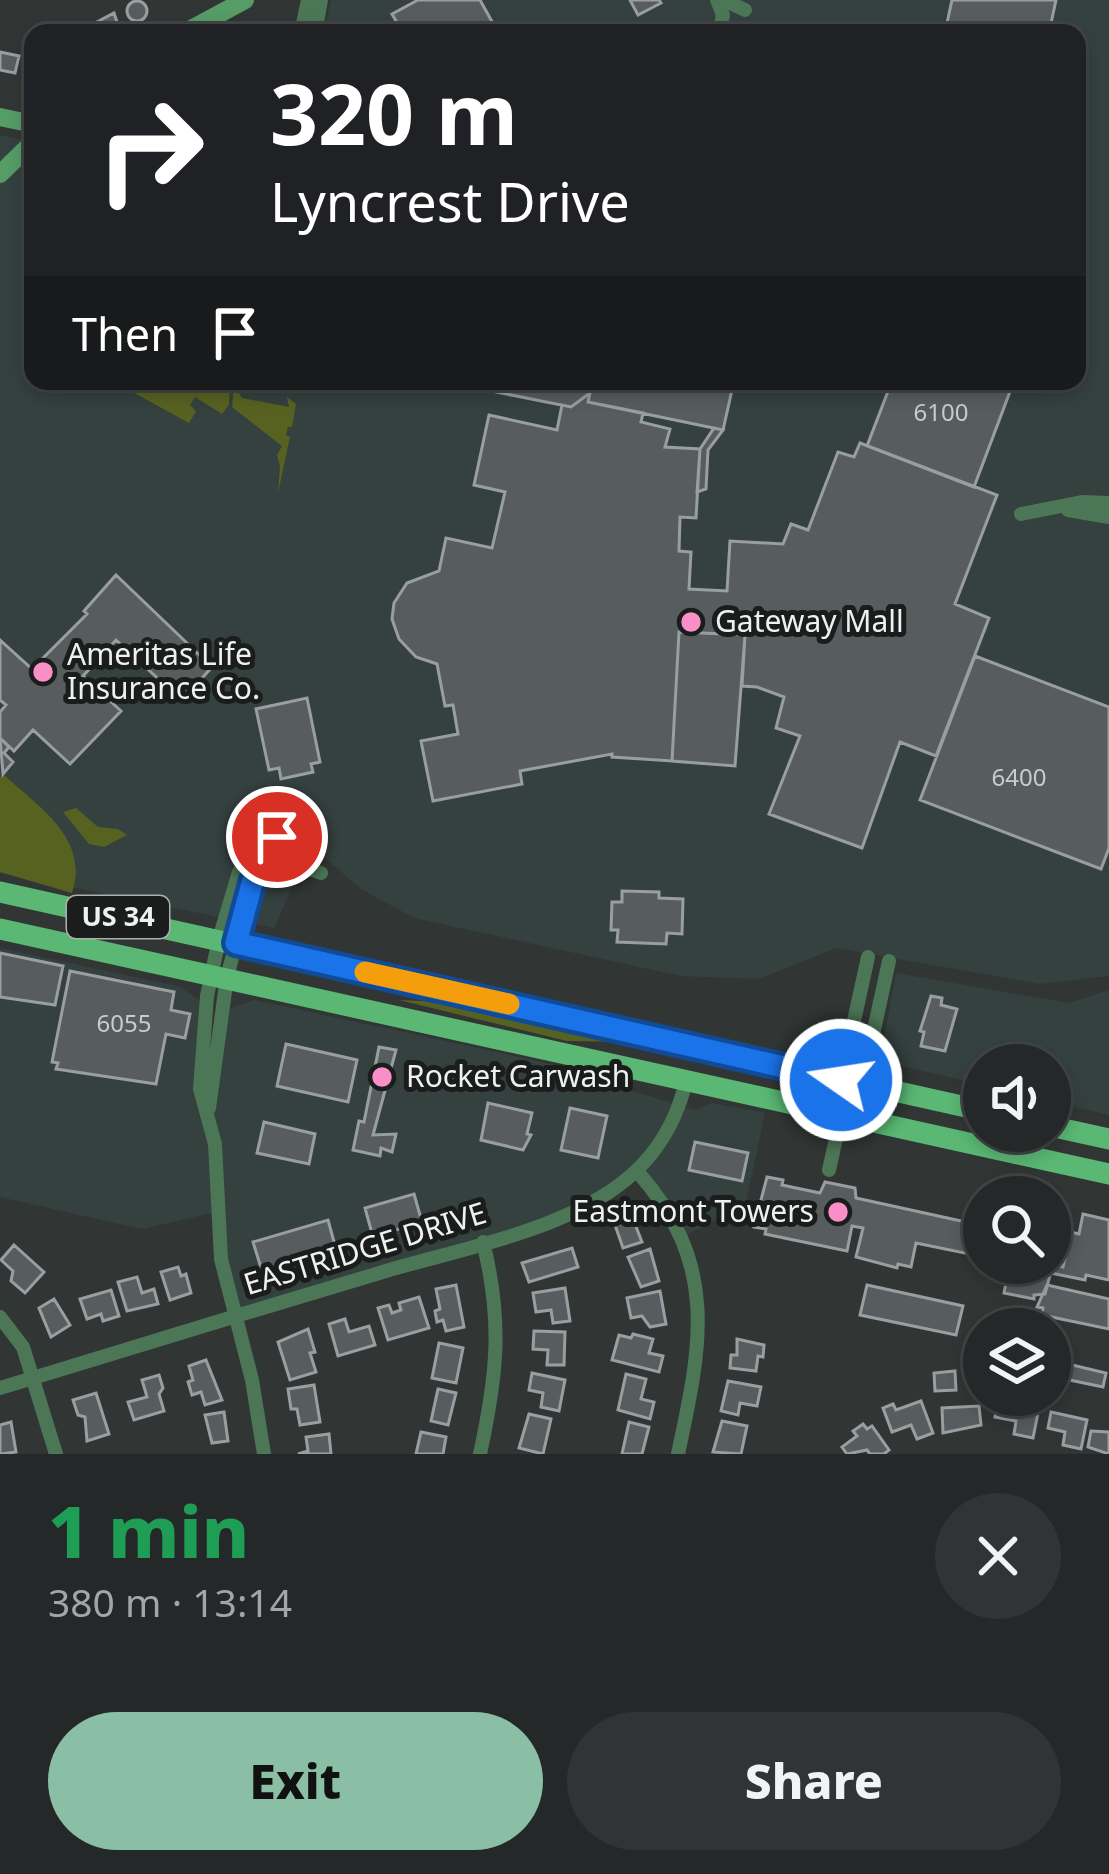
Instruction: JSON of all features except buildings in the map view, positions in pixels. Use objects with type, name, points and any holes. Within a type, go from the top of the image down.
[{"type":"main road","points":[[201,24],[245,0]]},
{"type":"main road","points":[[0,174],[24,151]]},
{"type":"main road","name":"US 34","points":[[0,892],[963,1107]]},
{"type":"main road","name":"US 34","points":[[0,929],[1109,1174]]},
{"type":"main road","points":[[1071,1131],[1109,1139]]},
{"type":"street","points":[[720,0],[746,10]]},
{"type":"street","points":[[1109,503],[1082,502],[1022,514],[1060,510],[1109,517]]},
{"type":"street","points":[[228,941],[252,892],[272,831],[239,872],[200,1076],[218,1164],[218,1246],[255,1392],[264,1454]]},
{"type":"street","points":[[252,892],[275,867],[298,865],[321,873]]},
{"type":"street","points":[[852,1082],[868,957]]},
{"type":"street","points":[[829,1171],[889,961]]},
{"type":"street","name":"EASTRIDGE DRIVE","points":[[0,1388],[483,1242],[590,1204],[637,1171],[670,1128],[686,1081]]},
{"type":"street","points":[[637,1171],[682,1237],[698,1297],[699,1353],[678,1454]]},
{"type":"street","points":[[480,1454],[498,1340],[495,1295],[483,1242]]},
{"type":"street","points":[[0,1317],[18,1337],[56,1454]]},
{"type":"shaded area","name":"Gateway Mall","points":[[331,0],[1109,0],[1109,976],[1040,984],[836,948],[759,979],[681,976],[414,918],[361,889],[311,846],[274,928],[0,873],[0,135],[24,140],[24,390],[1086,390],[1086,24],[325,24]]},
{"type":"shaded area","points":[[0,948],[181,987],[206,1005],[208,1106],[220,1011],[255,1000],[579,1070],[579,1075],[695,1110],[712,1103],[765,1113],[745,1206],[682,1237],[636,1171],[561,1216],[236,1316],[216,1212],[142,1229],[0,1197]]},
{"type":"shaded area","points":[[896,973],[1069,1003],[1109,990],[1109,1115],[1071,1106],[1071,1044],[963,1044],[963,1080],[880,1061]]},
{"type":"green space","points":[[129,390],[230,390],[229,405],[222,414],[195,397],[190,405],[196,411],[189,423]]},
{"type":"green space","points":[[234,390],[242,398],[289,407],[287,397],[296,404],[286,435],[290,437],[278,493],[277,455],[282,446],[232,407]]},
{"type":"green space","points":[[4,775],[46,812],[68,840],[76,874],[72,893],[0,872],[0,777]]},
{"type":"green space","points":[[76,808],[98,827],[127,835],[104,847],[89,844],[63,812]]},
{"type":"green space","points":[[399,1000],[443,1002],[628,1042],[567,1041]]},
{"type":"slow traffic","points":[[365,972],[509,1004]]},
{"type":"place","name":"Gateway Mall","points":[[691,622]]},
{"type":"place","name":"Ameritas Life Insurance Co.","points":[[43,672]]},
{"type":"place","name":"Rocket Carwash","points":[[382,1077]]},
{"type":"place","name":"Eastmont Towers","points":[[838,1212]]},
{"type":"route","points":[[277,837],[253,880],[236,943],[841,1080]]}]
